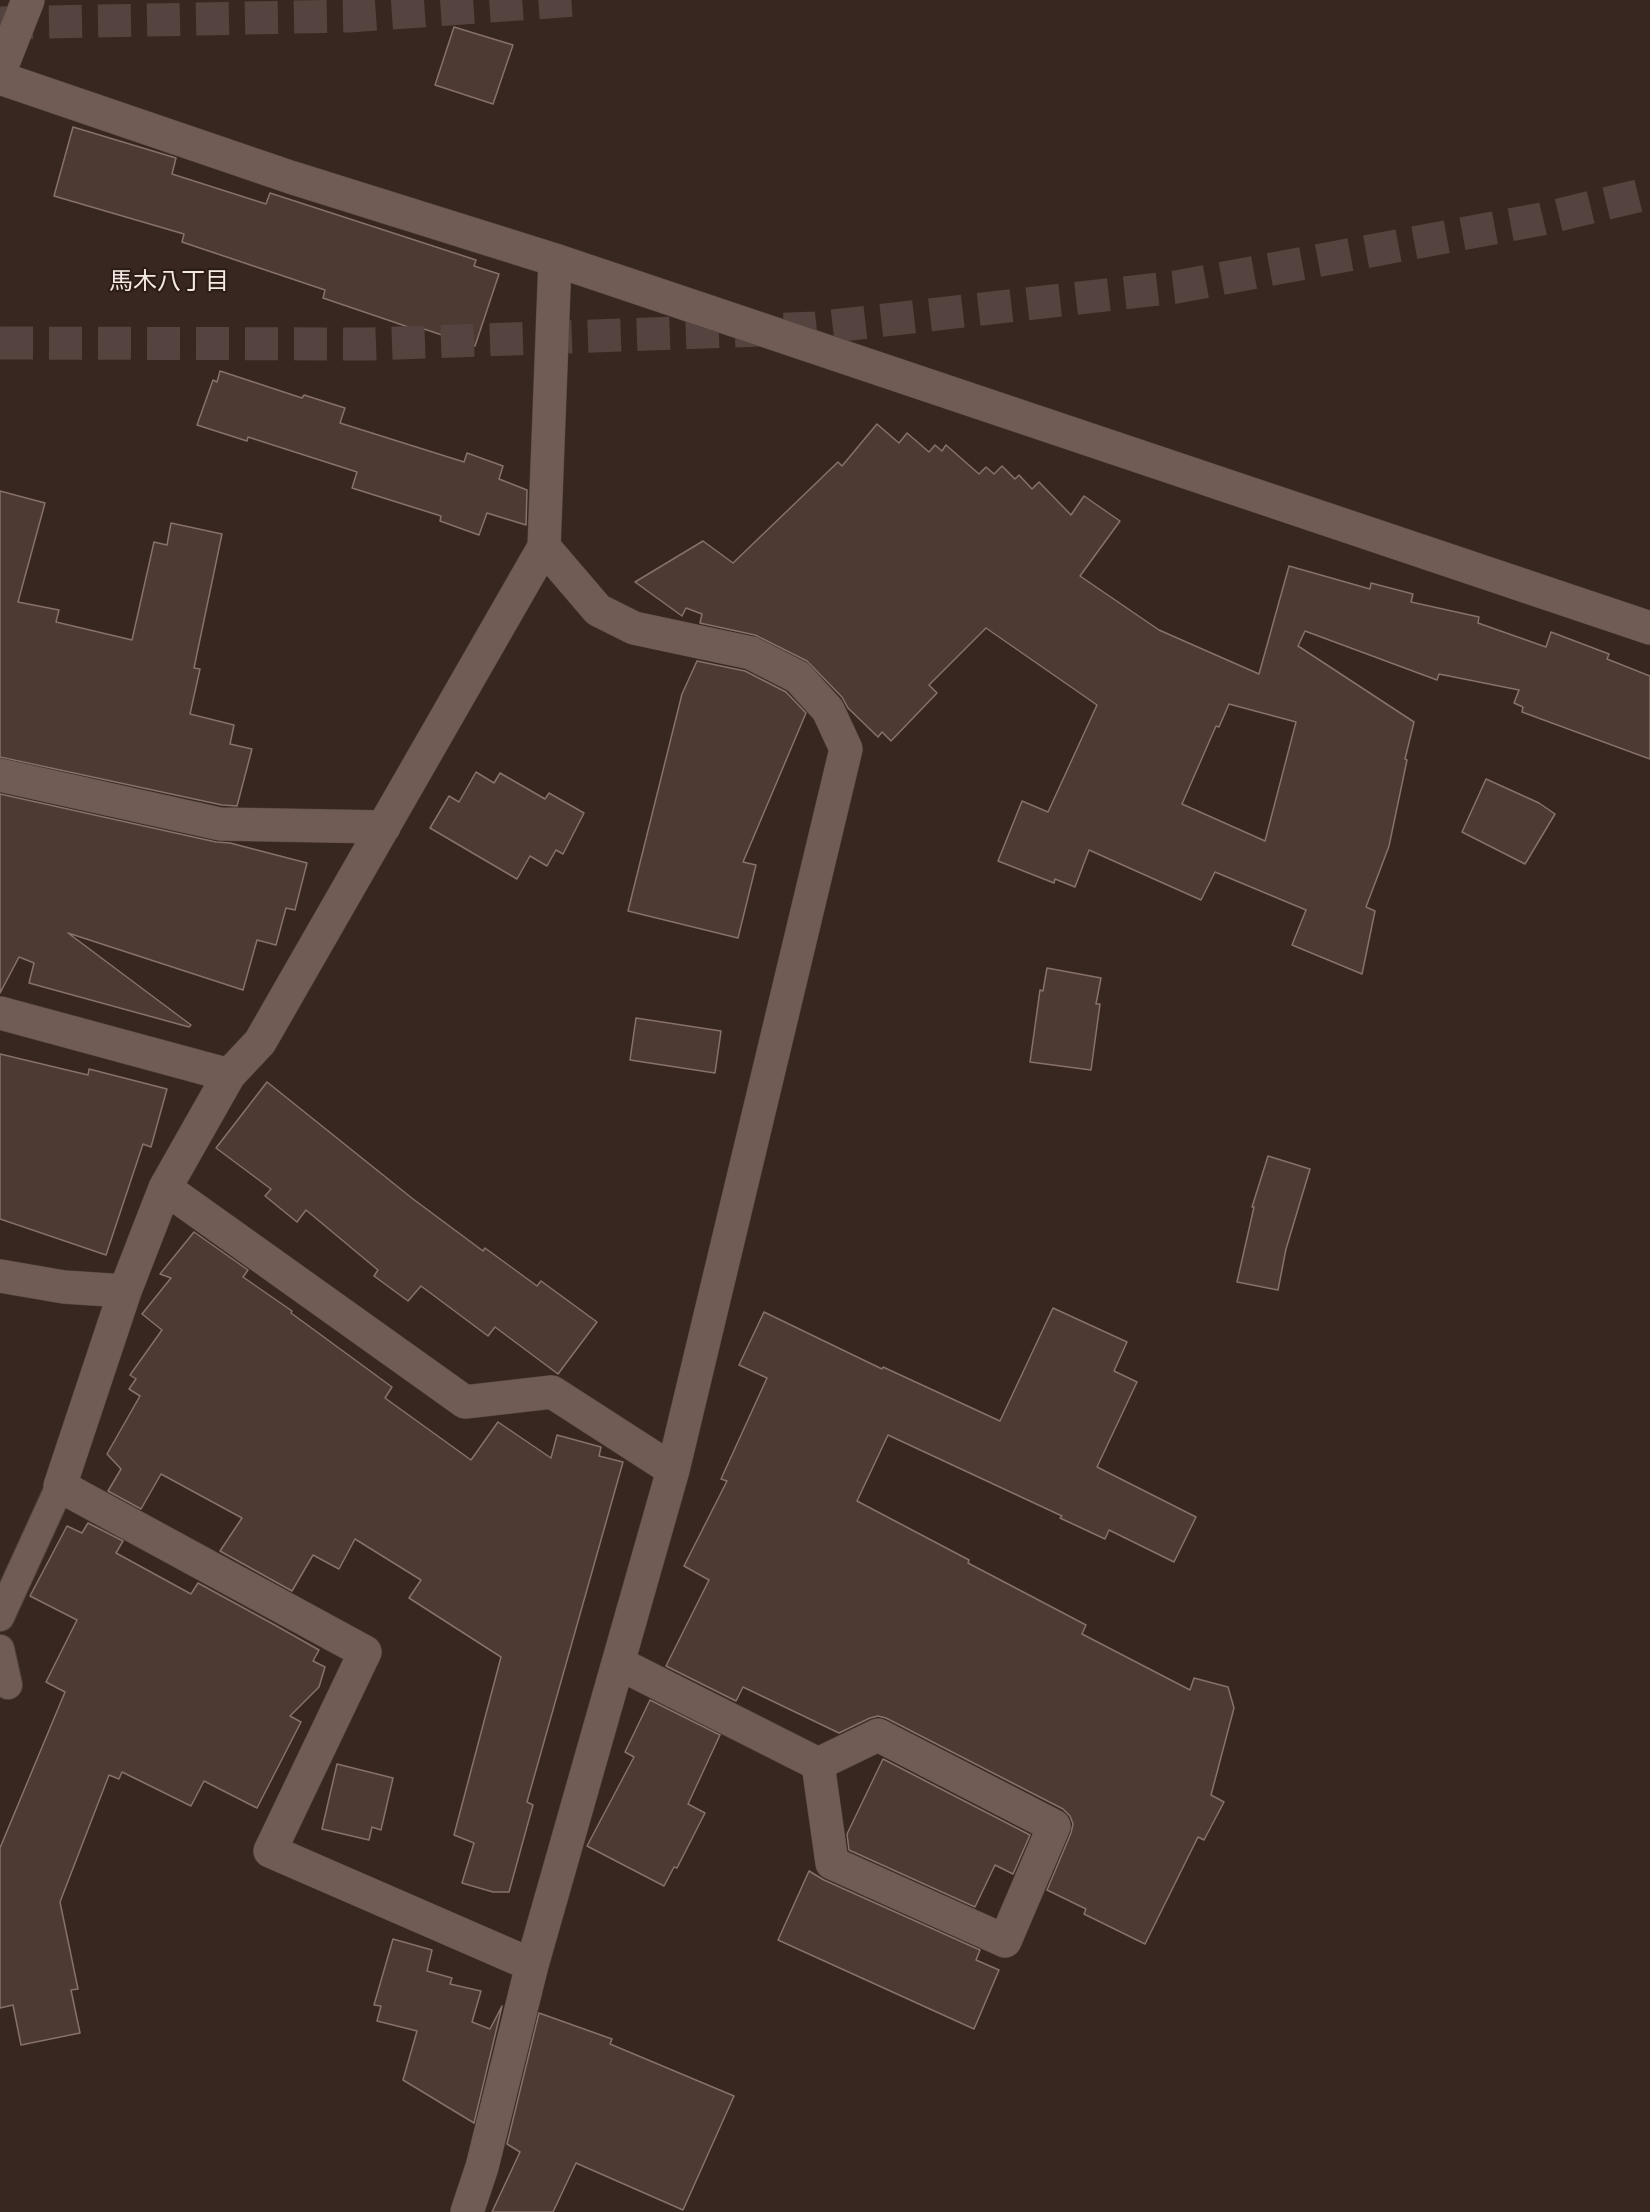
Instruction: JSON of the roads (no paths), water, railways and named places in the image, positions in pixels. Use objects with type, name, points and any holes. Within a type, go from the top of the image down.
[{"type":"street","points":[[0,71],[28,0]]},
{"type":"street","points":[[0,78],[290,177],[555,260],[1650,628]]},
{"type":"street","points":[[532,1965],[270,1851],[365,1652],[60,1486],[125,1291],[165,1188],[230,1075],[260,1042],[544,547],[555,260]]},
{"type":"street","points":[[467,2212],[482,2167],[532,1965],[673,1470],[846,749],[828,710],[798,677],[752,653],[634,628],[598,610],[544,547]]},
{"type":"street","points":[[0,775],[220,824],[384,827]]},
{"type":"street","points":[[0,1013],[230,1075]]},
{"type":"street","points":[[165,1188],[465,1402],[552,1392],[673,1470]]},
{"type":"street","points":[[0,1276],[64,1287],[125,1291]]},
{"type":"street","points":[[618,1663],[818,1764]]},
{"type":"street","points":[[878,1736],[1054,1826],[1005,1941],[832,1863],[818,1764],[878,1736]]},
{"type":"lane","points":[[0,1617],[60,1486]]},
{"type":"lane","points":[[0,1649],[8,1685]]},
{"type":"tunnel","points":[[0,23],[349,16],[577,0]]},
{"type":"tunnel","points":[[0,343],[371,344],[815,328],[1176,287],[1542,219],[1650,193]]},
{"type":"district","name":"馬木八丁目","points":[[169,283]]}]
